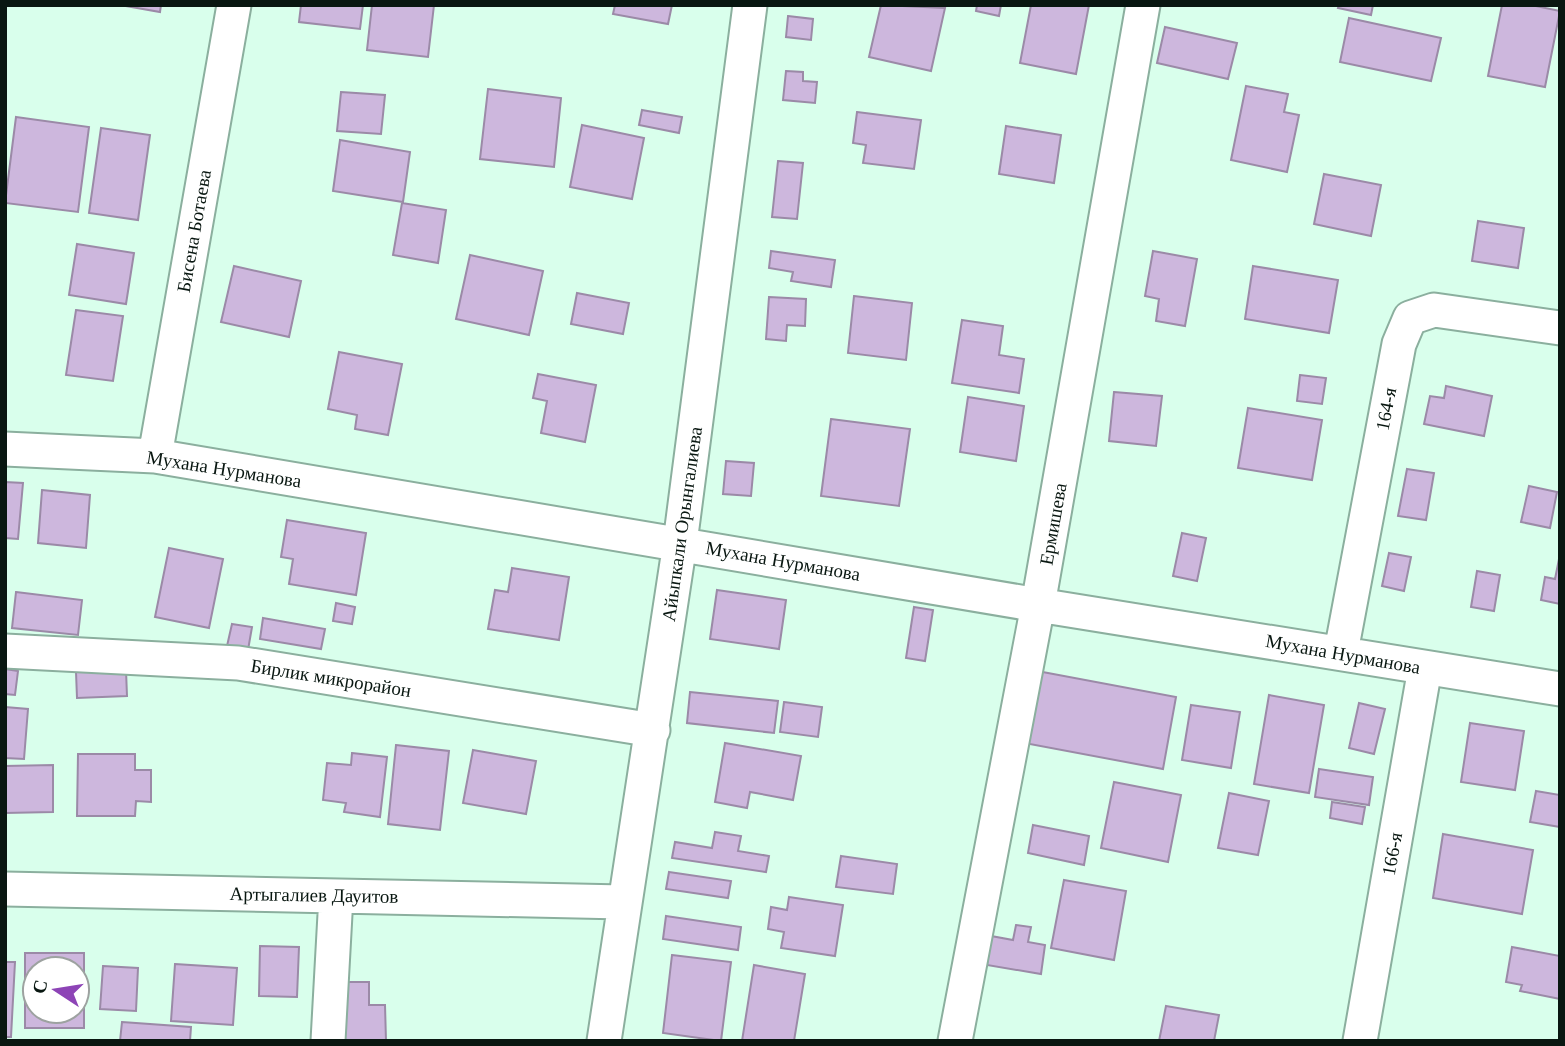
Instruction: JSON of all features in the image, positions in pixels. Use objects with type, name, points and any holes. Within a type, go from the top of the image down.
[{"type":"street","name":"Бисена Ботаева","points":[[155,456],[234,5]]},
{"type":"street","name":"Айыпкали Орынгалиева","points":[[604,1041],[623,902],[653,730],[680,543],[750,5]]},
{"type":"street","name":"Ермишева","points":[[955,1041],[1038,605],[1143,5]]},
{"type":"street","name":"164-я","points":[[1340,652],[1399,344],[1410,318],[1434,310],[1560,328]]},
{"type":"street","name":"Мухана Нурманова","points":[[5,449],[155,456],[1038,605],[1560,689]]},
{"type":"street","name":"Бирлик микрорайон","points":[[5,652],[238,663],[653,730]]},
{"type":"street","name":"166-я","points":[[1360,1041],[1425,668]]},
{"type":"street","name":"Артыгалиев Дауитов","points":[[5,889],[623,902]]},
{"type":"street","points":[[328,1041],[336,896]]},
{"type":"building","points":[[120,5],[161,5],[160,12]]},
{"type":"building","points":[[301,5],[363,5],[360,29],[299,22]]},
{"type":"building","points":[[372,5],[434,5],[428,57],[367,50]]},
{"type":"building","points":[[615,5],[672,5],[668,24],[613,14]]},
{"type":"building","points":[[881,5],[945,8],[931,71],[869,57]]},
{"type":"building","points":[[977,5],[1001,5],[999,16],[976,11]]},
{"type":"building","points":[[1031,5],[1089,5],[1076,74],[1020,63]]},
{"type":"building","points":[[1339,5],[1373,5],[1371,15],[1338,8]]},
{"type":"building","points":[[1502,5],[1531,5],[1560,11],[1545,87],[1488,76]]},
{"type":"building","points":[[788,16],[813,19],[811,40],[786,37]]},
{"type":"building","points":[[1349,18],[1441,38],[1431,81],[1340,62]]},
{"type":"building","points":[[1165,27],[1237,43],[1228,79],[1157,63]]},
{"type":"building","points":[[786,71],[803,72],[803,81],[817,82],[815,103],[783,100]]},
{"type":"building","points":[[1246,86],[1288,94],[1284,112],[1299,115],[1287,172],[1231,160]]},
{"type":"building","points":[[488,89],[561,98],[554,167],[480,159]]},
{"type":"building","points":[[341,92],[385,95],[381,134],[337,131]]},
{"type":"building","points":[[642,110],[682,117],[679,133],[639,125]]},
{"type":"building","points":[[857,112],[921,120],[914,169],[863,163],[866,145],[853,143]]},
{"type":"building","points":[[16,117],[89,127],[78,212],[5,203]]},
{"type":"building","points":[[582,125],[644,138],[632,199],[570,187]]},
{"type":"building","points":[[1006,126],[1061,135],[1054,183],[999,174]]},
{"type":"building","points":[[101,128],[150,135],[138,220],[89,213]]},
{"type":"building","points":[[340,140],[410,152],[403,202],[333,191]]},
{"type":"building","points":[[778,161],[803,163],[797,219],[772,217]]},
{"type":"building","points":[[1324,174],[1381,185],[1371,236],[1314,224]]},
{"type":"building","points":[[402,203],[446,210],[438,263],[393,255]]},
{"type":"building","points":[[1478,221],[1524,228],[1518,268],[1472,261]]},
{"type":"building","points":[[77,244],[134,253],[126,304],[69,295]]},
{"type":"building","points":[[771,251],[835,260],[831,287],[791,281],[793,272],[769,268]]},
{"type":"building","points":[[1153,251],[1197,259],[1185,326],[1156,321],[1159,299],[1145,296]]},
{"type":"building","points":[[470,255],[543,271],[529,335],[456,319]]},
{"type":"building","points":[[234,266],[301,281],[289,337],[221,322]]},
{"type":"building","points":[[1253,266],[1338,280],[1329,333],[1245,319]]},
{"type":"building","points":[[577,293],[629,303],[623,334],[571,324]]},
{"type":"building","points":[[854,296],[912,303],[906,360],[848,353]]},
{"type":"building","points":[[769,297],[806,299],[805,326],[787,325],[786,341],[766,339]]},
{"type":"building","points":[[76,310],[123,316],[113,381],[66,375]]},
{"type":"building","points":[[962,320],[1003,326],[999,355],[1024,359],[1019,393],[952,383]]},
{"type":"building","points":[[339,352],[402,364],[388,435],[355,429],[357,415],[328,409]]},
{"type":"building","points":[[538,374],[596,385],[585,442],[541,433],[547,401],[533,398]]},
{"type":"building","points":[[1300,375],[1326,378],[1322,404],[1297,401]]},
{"type":"building","points":[[1446,386],[1492,396],[1484,436],[1424,424],[1430,396],[1444,398]]},
{"type":"building","points":[[1114,392],[1162,396],[1156,446],[1109,441]]},
{"type":"building","points":[[968,397],[1024,406],[1016,461],[960,452]]},
{"type":"building","points":[[1248,408],[1322,420],[1312,480],[1238,468]]},
{"type":"building","points":[[831,419],[910,429],[899,506],[821,496]]},
{"type":"building","points":[[726,461],[754,463],[751,496],[723,494]]},
{"type":"building","points":[[1407,469],[1434,473],[1426,520],[1398,516]]},
{"type":"building","points":[[5,482],[23,483],[18,539],[5,538]]},
{"type":"building","points":[[1529,486],[1557,492],[1550,528],[1521,522]]},
{"type":"building","points":[[42,490],[90,495],[86,548],[38,543]]},
{"type":"building","points":[[287,520],[366,533],[356,595],[289,584],[293,559],[281,557]]},
{"type":"building","points":[[1182,533],[1206,538],[1197,581],[1173,576]]},
{"type":"building","points":[[169,548],[223,559],[209,628],[155,617]]},
{"type":"building","points":[[1389,553],[1411,557],[1404,591],[1382,586]]},
{"type":"building","points":[[1560,554],[1560,604],[1541,600],[1545,577],[1555,579]]},
{"type":"building","points":[[512,568],[569,577],[559,640],[488,629],[495,590],[508,592]]},
{"type":"building","points":[[1477,571],[1500,575],[1494,611],[1471,607]]},
{"type":"building","points":[[717,590],[786,600],[779,649],[710,639]]},
{"type":"building","points":[[16,592],[82,600],[78,635],[12,628]]},
{"type":"building","points":[[336,603],[355,607],[352,624],[333,621]]},
{"type":"building","points":[[914,607],[933,610],[925,661],[906,658]]},
{"type":"building","points":[[263,618],[325,629],[321,649],[260,639]]},
{"type":"building","points":[[232,624],[252,627],[248,650],[227,646]]},
{"type":"building","points":[[5,669],[18,671],[15,695],[5,694]]},
{"type":"building","points":[[126,670],[127,696],[77,698],[76,672]]},
{"type":"building","points":[[1032,670],[1176,697],[1163,769],[1019,742]]},
{"type":"building","points":[[690,692],[778,701],[774,733],[687,723]]},
{"type":"building","points":[[1269,695],[1324,705],[1309,793],[1254,784]]},
{"type":"building","points":[[784,702],[822,707],[818,737],[780,732]]},
{"type":"building","points":[[1359,703],[1385,709],[1374,754],[1349,748]]},
{"type":"building","points":[[1191,705],[1240,712],[1231,768],[1182,760]]},
{"type":"building","points":[[5,707],[28,709],[24,759],[5,758]]},
{"type":"building","points":[[1470,723],[1524,731],[1515,790],[1461,782]]},
{"type":"building","points":[[725,743],[801,756],[793,800],[750,792],[747,808],[715,802]]},
{"type":"building","points":[[396,745],[449,751],[440,830],[388,824]]},
{"type":"building","points":[[473,750],[536,761],[526,814],[463,803]]},
{"type":"building","points":[[352,753],[387,757],[380,817],[344,812],[346,803],[323,800],[327,763],[351,765]]},
{"type":"building","points":[[78,754],[135,754],[135,770],[151,770],[151,802],[136,801],[135,816],[77,816]]},
{"type":"building","points":[[53,765],[53,812],[5,813],[5,766]]},
{"type":"building","points":[[1319,769],[1373,777],[1369,805],[1315,797]]},
{"type":"building","points":[[1114,782],[1181,795],[1168,862],[1101,848]]},
{"type":"building","points":[[1536,791],[1560,795],[1560,827],[1530,822]]},
{"type":"building","points":[[1229,793],[1269,801],[1258,855],[1218,848]]},
{"type":"building","points":[[1332,802],[1365,807],[1362,824],[1330,818]]},
{"type":"building","points":[[1033,825],[1089,836],[1084,865],[1028,853]]},
{"type":"building","points":[[715,832],[741,836],[738,851],[769,856],[766,872],[672,858],[675,842],[712,848]]},
{"type":"building","points":[[1443,834],[1533,850],[1522,914],[1433,898]]},
{"type":"building","points":[[841,856],[897,864],[893,894],[836,887]]},
{"type":"building","points":[[669,872],[731,881],[728,898],[666,889]]},
{"type":"building","points":[[1064,880],[1126,891],[1114,960],[1051,948]]},
{"type":"building","points":[[789,897],[843,905],[835,956],[781,948],[784,932],[768,929],[771,907],[787,910]]},
{"type":"building","points":[[666,916],[741,927],[738,950],[663,939]]},
{"type":"building","points":[[1016,925],[1031,927],[1028,942],[1045,945],[1041,974],[987,965],[991,936],[1013,940]]},
{"type":"building","points":[[260,946],[299,947],[297,997],[259,996]]},
{"type":"building","points":[[1512,947],[1560,956],[1560,999],[1520,991],[1522,985],[1506,982]]},
{"type":"building","points":[[25,953],[84,955],[25,955]]},
{"type":"building","points":[[672,955],[731,962],[721,1041],[663,1033]]},
{"type":"building","points":[[5,962],[15,962],[11,1037],[5,1037]]},
{"type":"building","points":[[175,964],[237,968],[233,1025],[171,1021]]},
{"type":"building","points":[[754,965],[805,974],[794,1041],[742,1041]]},
{"type":"building","points":[[103,966],[138,968],[136,1011],[100,1009]]},
{"type":"building","points":[[345,982],[369,982],[369,1005],[385,1005],[386,1041],[345,1041]]},
{"type":"building","points":[[1166,1006],[1219,1015],[1214,1041],[1159,1041]]},
{"type":"building","points":[[122,1022],[191,1027],[190,1041],[120,1041]]},
{"type":"building","points":[[25,1025],[84,1025],[84,1028],[25,1028]]}]
